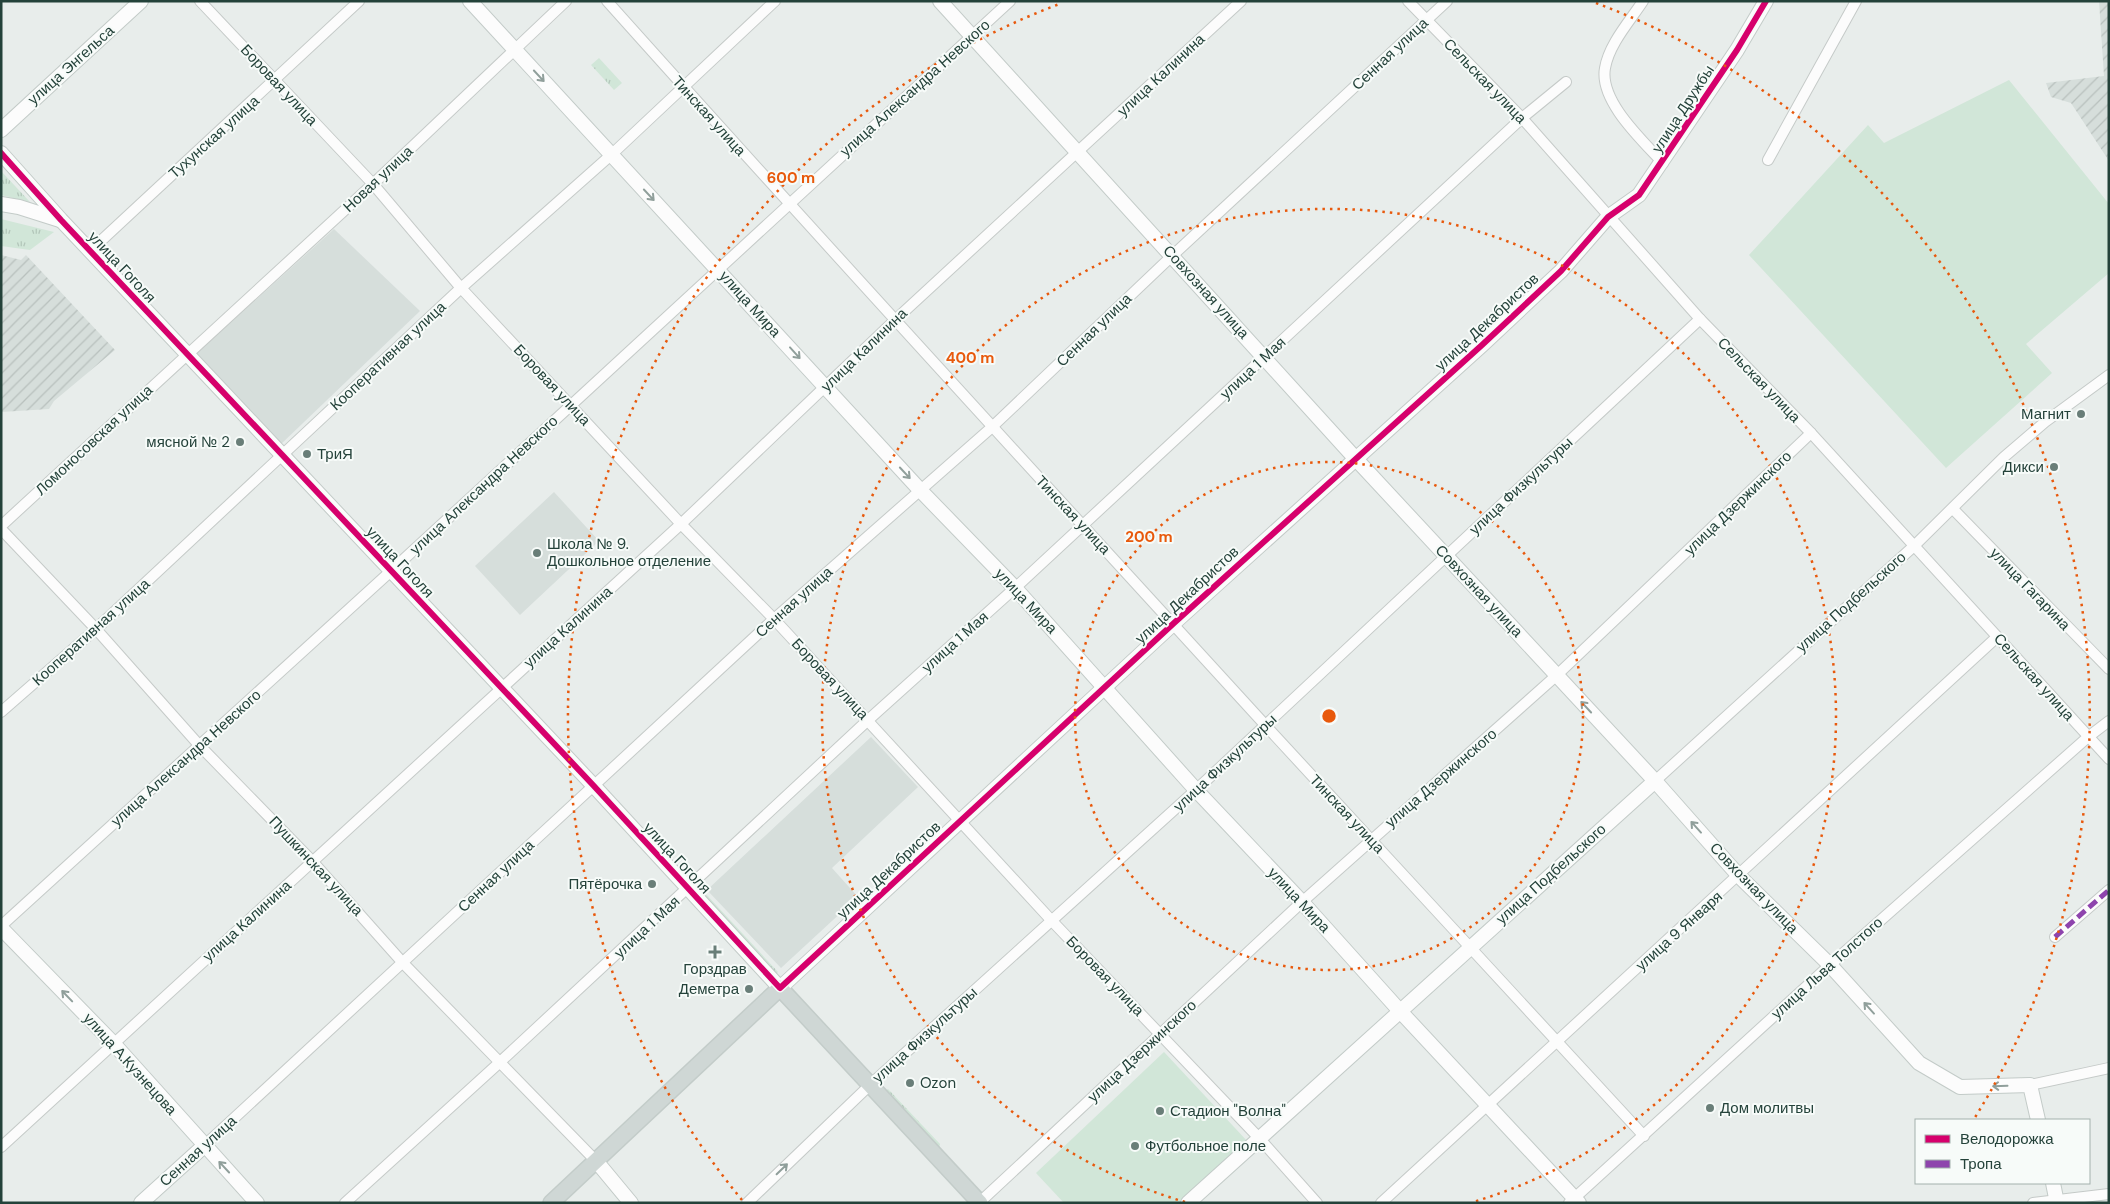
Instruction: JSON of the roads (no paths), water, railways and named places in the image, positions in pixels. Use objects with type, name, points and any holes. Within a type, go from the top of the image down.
[{"type":"main road","name":"улица Энгельса","points":[[1,130],[141,1]]},
{"type":"main road","name":"улица Мира","points":[[470,1],[514,51],[718,268],[920,490],[1015,588],[1196,790],[1302,902],[1399,1010],[1490,1104],[1574,1201]]},
{"type":"main road","name":"Совхозная улица","points":[[940,1],[1077,153],[1266,357],[1355,458],[1655,781],[1739,876],[1830,965],[1919,1063],[1960,1087],[2030,1085]]},
{"type":"main road","name":"улица Дружбы","points":[[1608,217],[1639,195],[1737,50],[1766,1]]},
{"type":"main road","name":"улица Гоголя","points":[[1,153],[61,220],[593,785],[687,889],[980,1202]]},
{"type":"main road","points":[[1,204],[19,207],[61,220]]},
{"type":"main road","name":"улица Декабристов","points":[[551,1203],[1174,623],[1482,345],[1561,271],[1608,217]]},
{"type":"main road","name":"улица Подбельского","points":[[1188,1203],[1399,1010],[1655,781]]},
{"type":"main road","name":"улица А.Кузнецова","points":[[1,927],[113,1043],[257,1203]]},
{"type":"main road","points":[[2030,1085],[2038,1119]]},
{"type":"main road","name":"Сенная улица","points":[[141,1203],[204,1146]]},
{"type":"main road","name":"Пушкинская улица","points":[[597,1162],[631,1203]]},
{"type":"main road","points":[[2053,1184],[2057,1201]]},
{"type":"street","name":"Боровая улица","points":[[200,1],[373,184],[461,288],[681,524],[774,619],[1052,921],[1260,1139],[1317,1203]]},
{"type":"street","name":"Тухунская улица","points":[[90,251],[359,1]]},
{"type":"street","name":"Новая улица","points":[[187,354],[373,184],[566,1]]},
{"type":"street","name":"Тинская улица","points":[[607,1],[788,204],[992,428],[1174,623],[1266,726],[1644,1136]]},
{"type":"street","name":"Кооперативная улица","points":[[1,712],[96,629],[461,288],[611,155],[775,1]]},
{"type":"street","name":"улица Александра Невского","points":[[1,927],[1010,1]]},
{"type":"street","name":"улица Калинина","points":[[1,1147],[681,524],[895,320],[1241,1]]},
{"type":"street","name":"Сельская улица","points":[[1408,1],[1522,118],[1700,319],[1811,433],[2109,759]]},
{"type":"street","name":"Сенная улица","points":[[204,1146],[774,619],[992,428],[1173,255],[1447,1]]},
{"type":"street","points":[[1643,1],[1612,48],[1605,67],[1604,84],[1609,98],[1662,163]]},
{"type":"street","points":[[1768,160],[1856,1]]},
{"type":"street","name":"улица 1 Мая","points":[[345,1203],[499,1063],[867,720],[1015,588],[1266,357],[1522,118],[1566,82]]},
{"type":"street","name":"улица Физкультуры","points":[[747,1203],[871,1084],[1266,726],[1700,319]]},
{"type":"street","name":"Ломоносовская улица","points":[[1,527],[187,354]]},
{"type":"street","points":[[1914,546],[2004,457],[2045,422],[2109,375]]},
{"type":"street","name":"улица Дзержинского","points":[[980,1202],[1302,902],[1557,676],[1811,433]]},
{"type":"street","name":"улица Гагарина","points":[[1953,509],[2109,669]]},
{"type":"street","name":"Пушкинская улица","points":[[1,527],[200,745],[313,862],[404,963],[597,1162]]},
{"type":"street","name":"улица Подбельского","points":[[1655,781],[1914,546]]},
{"type":"street","name":"улица 9 Января","points":[[1381,1203],[1997,637]]},
{"type":"street","name":"улица Льва Толстого","points":[[1574,1201],[1830,965],[2088,737],[2109,721]]},
{"type":"street","points":[[2055,937],[2109,890]]},
{"type":"street","points":[[2030,1085],[2109,1068]]},
{"type":"street","points":[[2033,1203],[2109,1194]]},
{"type":"place","name":"Магнит","points":[[2081,414]]},
{"type":"place","name":"мясной № 2","points":[[240,442]]},
{"type":"place","name":"ТриЯ","points":[[307,454]]},
{"type":"place","name":"Дикси","points":[[2054,467]]},
{"type":"place","name":"Школа № 9. Дошкольное отделение","points":[[537,553]]},
{"type":"place","name":"Пятёрочка","points":[[652,884]]},
{"type":"place","name":"Горздрав","points":[[715,952]]},
{"type":"place","name":"Деметра","points":[[749,989]]},
{"type":"place","name":"Ozon","points":[[910,1083]]},
{"type":"place","name":"Дом молитвы","points":[[1710,1108]]},
{"type":"place","name":"Стадион \"Волна\"","points":[[1160,1111]]},
{"type":"place","name":"Футбольное поле","points":[[1135,1146]]}]
